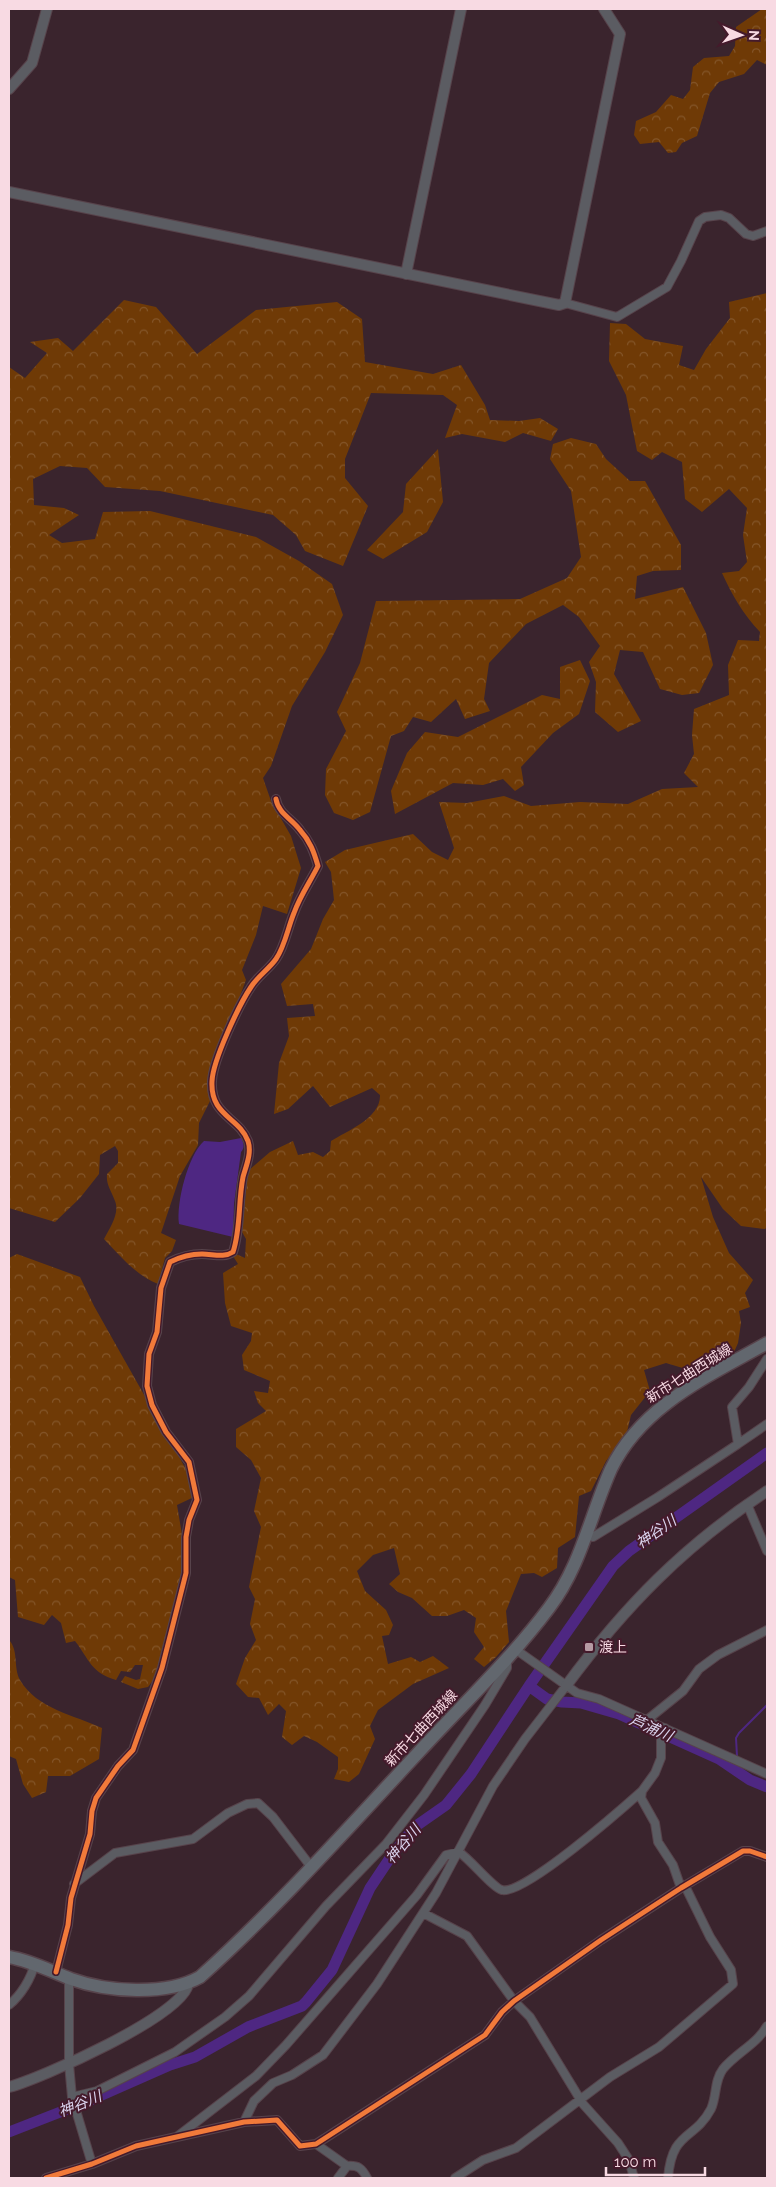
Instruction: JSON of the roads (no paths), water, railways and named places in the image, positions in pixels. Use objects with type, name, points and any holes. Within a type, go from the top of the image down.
[{"type":"main road","name":"新市七曲西城線","points":[[9,1957],[35,1963],[89,1985],[115,1988],[154,1989],[188,1984],[200,1977],[312,1868],[514,1654],[549,1607],[571,1573],[612,1469],[624,1448],[650,1416],[668,1401],[767,1345]]},
{"type":"street","points":[[9,90],[32,63],[47,9]]},
{"type":"street","points":[[406,274],[460,9]]},
{"type":"street","points":[[565,303],[620,34],[604,9]]},
{"type":"street","points":[[9,192],[559,305],[565,303],[617,317],[667,287],[699,221],[705,217],[721,216],[729,218],[746,234],[753,236],[767,231]]},
{"type":"street","points":[[56,1972],[68,1925],[74,1884],[90,1834],[92,1811],[96,1798],[118,1766],[133,1750],[156,1689],[186,1573],[186,1537],[189,1520],[197,1500],[189,1462],[166,1432],[152,1405],[147,1386],[148,1354],[157,1332],[161,1288],[170,1262],[182,1256],[200,1254],[227,1256],[233,1252],[237,1242],[244,1175],[249,1163],[249,1146],[244,1135],[218,1107],[214,1098],[212,1080],[220,1054],[243,1001],[258,978],[276,959],[300,899],[318,866],[312,846],[300,830],[280,812],[276,799]]},
{"type":"street","points":[[738,1444],[732,1407],[749,1387],[767,1359]]},
{"type":"street","points":[[587,1535],[593,1537],[650,1502],[767,1424]]},
{"type":"street","points":[[244,2122],[254,2101],[273,2083],[324,2055],[377,1984],[423,1913],[459,1852],[493,1786],[564,1685],[602,1638],[646,1589],[688,1549],[767,1490]]},
{"type":"street","points":[[747,1504],[767,1551]]},
{"type":"street","points":[[647,1720],[683,1690],[699,1669],[718,1654],[767,1630]]},
{"type":"street","points":[[73,2098],[97,2091],[175,2052],[225,2017],[249,1996],[326,1906],[386,1844],[424,1794],[485,1705],[514,1654],[576,1693],[599,1699],[647,1720],[662,1732],[767,1774]]},
{"type":"street","points":[[177,2137],[256,2076],[286,2045],[417,1895],[446,1855],[459,1852],[473,1862],[494,1886],[503,1890],[511,1890],[535,1877],[604,1826],[642,1791],[655,1773],[661,1758],[662,1732]]},
{"type":"street","points":[[455,2178],[483,2160],[516,2148],[610,2077],[659,2047],[733,1984],[731,1970],[683,1887],[673,1864],[658,1842],[655,1823],[641,1798],[642,1791]]},
{"type":"street","points":[[74,1884],[115,1853],[193,1839],[228,1813],[247,1804],[258,1803],[273,1817],[312,1868]]},
{"type":"street","points":[[46,2178],[136,2146],[244,2122],[277,2120],[300,2146],[316,2144],[485,2035],[502,2012],[514,2001],[601,1940],[683,1887],[743,1852],[750,1851],[767,1857]]},
{"type":"street","points":[[423,1913],[467,1936],[514,2001],[520,2004],[530,2017],[591,2114],[618,2143],[629,2160],[634,2178]]},
{"type":"street","points":[[9,2005],[17,1998],[26,1985],[35,1963]]},
{"type":"street","points":[[69,1978],[69,2064],[73,2098],[92,2161]]},
{"type":"street","points":[[9,2087],[69,2064],[159,2015],[184,1994],[188,1984]]},
{"type":"street","points":[[668,2178],[672,2153],[684,2136],[706,2118],[715,2100],[716,2083],[723,2070],[757,2039],[767,2026]]},
{"type":"street","points":[[316,2144],[347,2166],[356,2166],[362,2169],[367,2178]]},
{"type":"street","points":[[338,2178],[347,2166]]},
{"type":"waterway","name":"神谷川","points":[[9,2132],[86,2102],[170,2065],[195,2057],[248,2027],[302,2006],[332,1970],[370,1888],[392,1855],[416,1826],[446,1805],[471,1774],[529,1686],[613,1566],[629,1551],[767,1453]]},
{"type":"waterway","name":"芦浦川","points":[[529,1686],[547,1699],[581,1703],[619,1714],[719,1759],[750,1780],[767,1787]]},
{"type":"waterway","points":[[737,1756],[736,1738],[767,1705]]},
{"type":"waterway","name":"芦浦川","points":[[730,1767],[735,1762]]},
{"type":"place","name":"渡上","points":[[589,1647]]}]
